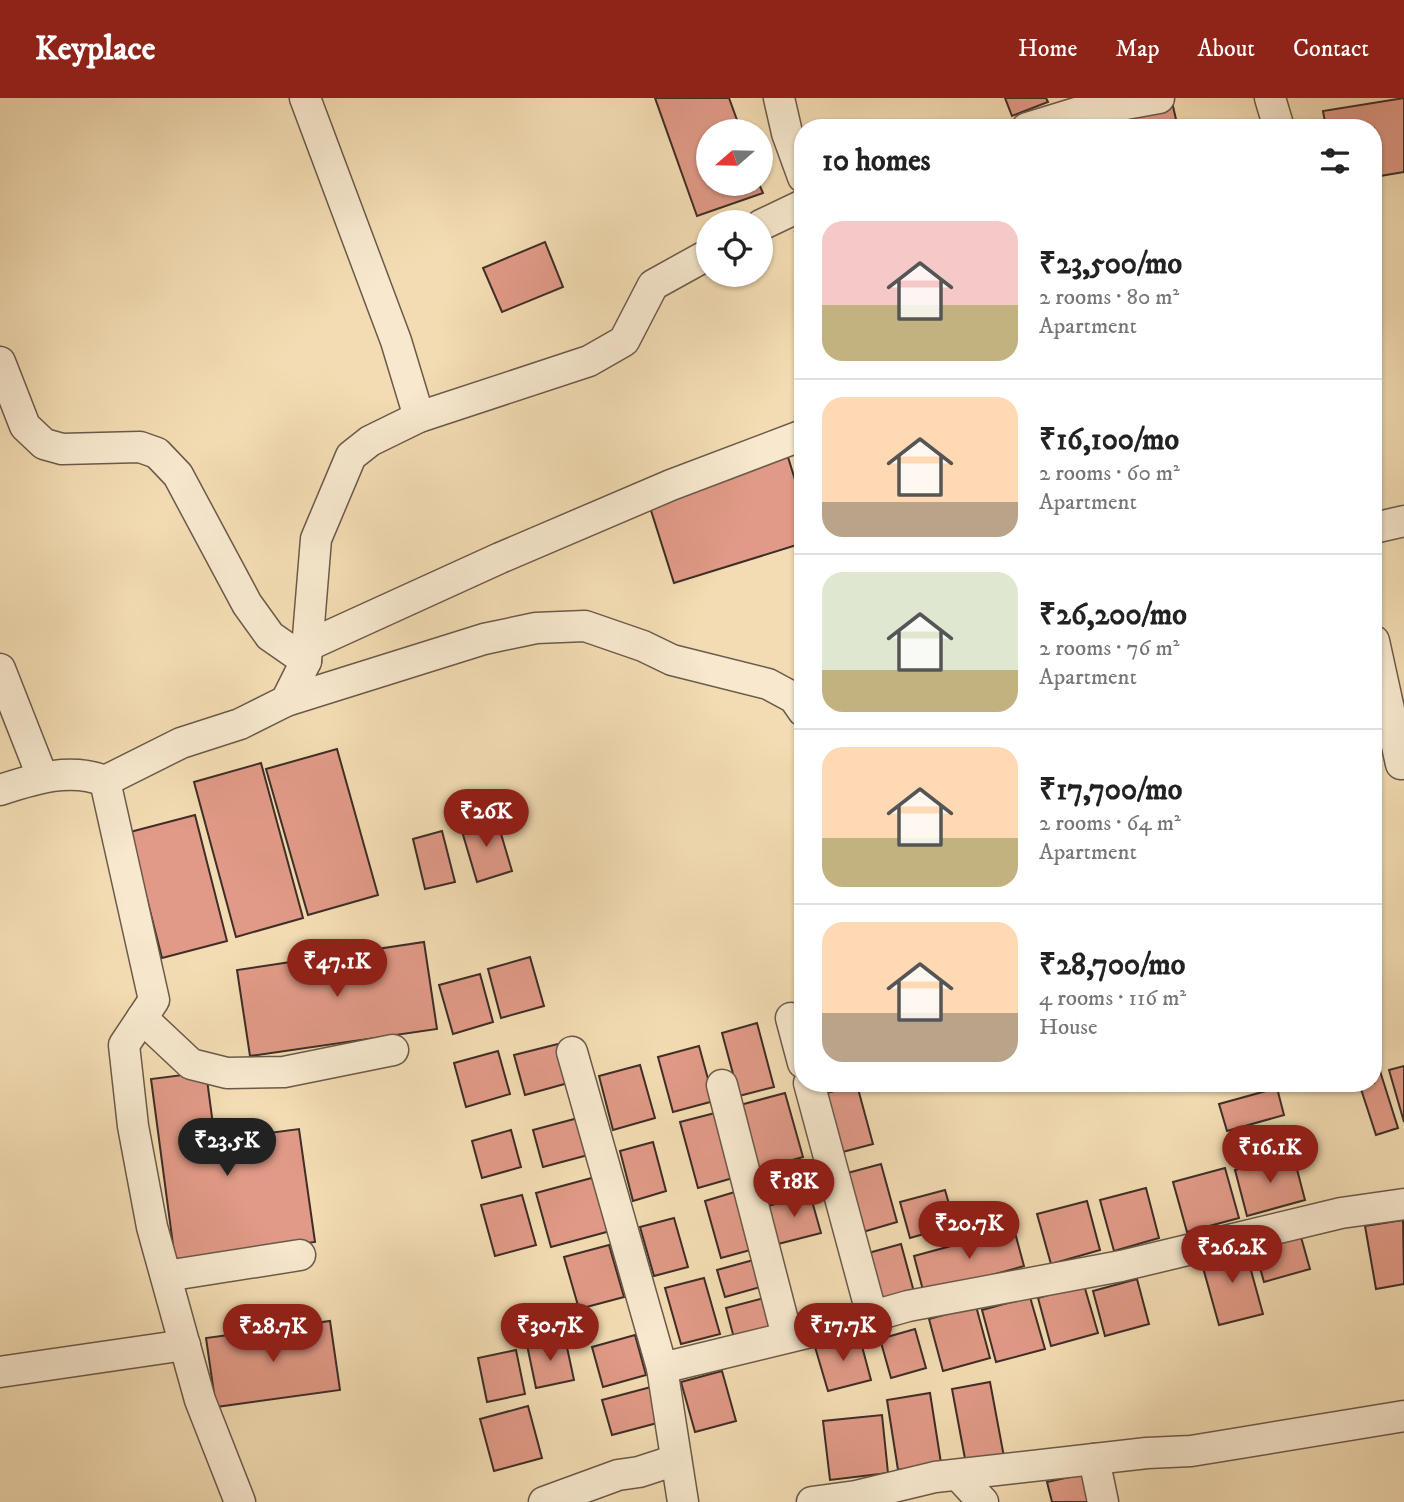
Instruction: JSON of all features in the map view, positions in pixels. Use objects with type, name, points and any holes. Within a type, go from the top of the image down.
[{"type":"street","points":[[305,98],[396,341],[419,417]]},
{"type":"street","points":[[779,98],[794,152]]},
{"type":"street","points":[[1045,119],[1074,105],[1159,98]]},
{"type":"street","points":[[1270,98],[1276,119]]},
{"type":"street","points":[[773,219],[794,209]]},
{"type":"street","points":[[286,701],[308,653],[316,539],[351,456],[370,441],[419,417],[589,361],[624,341],[653,285],[696,261]]},
{"type":"street","points":[[0,362],[25,426],[44,444],[61,449],[140,447],[157,453],[178,475],[247,604],[271,636],[308,653]]},
{"type":"street","points":[[308,653],[500,558],[671,485],[794,438]]},
{"type":"street","points":[[1382,526],[1404,521]]},
{"type":"street","points":[[105,781],[181,743],[240,724],[286,701],[484,639],[536,628],[585,626],[643,646],[673,660],[768,684],[794,698]]},
{"type":"street","points":[[0,669],[42,776]]},
{"type":"street","points":[[1382,677],[1401,765]]},
{"type":"street","points":[[0,790],[42,776],[89,774],[105,781]]},
{"type":"street","points":[[105,781],[154,1000],[124,1045],[133,1126],[152,1227],[200,1400],[240,1502]]},
{"type":"street","points":[[142,1018],[191,1064],[227,1073],[284,1072],[393,1050]]},
{"type":"street","points":[[791,1018],[794,1029]]},
{"type":"street","points":[[572,1052],[662,1368],[683,1502]]},
{"type":"street","points":[[722,1085],[787,1336]]},
{"type":"street","points":[[811,1092],[873,1316]]},
{"type":"street","points":[[662,1368],[908,1306],[1121,1266],[1341,1213],[1404,1204]]},
{"type":"street","points":[[166,1276],[300,1255]]},
{"type":"street","points":[[0,1372],[185,1345]]},
{"type":"street","points":[[812,1502],[856,1496],[935,1477],[1253,1443],[1324,1428],[1404,1416]]},
{"type":"street","points":[[1094,1459],[1103,1502]]},
{"type":"street","points":[[544,1502],[618,1475],[639,1472],[676,1460]]},
{"type":"street","points":[[958,1475],[983,1502]]},
{"type":"building","points":[[655,98],[729,98],[737,119],[696,119],[696,196],[754,196],[714,210],[696,210],[696,213]]},
{"type":"building","points":[[1005,98],[1046,98],[1048,102],[1012,116]]},
{"type":"building","points":[[1404,98],[1404,172],[1382,176],[1382,119],[1324,119],[1323,111]]},
{"type":"building","points":[[1172,102],[1176,119],[1128,119],[1127,113]]},
{"type":"building","points":[[545,242],[563,287],[502,312],[483,268]]},
{"type":"building","points":[[788,457],[794,477],[794,546],[674,583],[648,501]]},
{"type":"building","points":[[337,749],[378,895],[308,915],[266,769]]},
{"type":"building","points":[[261,763],[303,918],[236,937],[194,782]]},
{"type":"building","points":[[195,815],[227,941],[162,958],[130,832]]},
{"type":"building","points":[[496,817],[512,871],[477,882],[461,828]]},
{"type":"building","points":[[442,831],[455,882],[425,889],[413,839]]},
{"type":"building","points":[[424,942],[437,1029],[250,1056],[237,970]]},
{"type":"building","points":[[530,957],[544,1006],[501,1018],[488,969]]},
{"type":"building","points":[[480,974],[493,1022],[453,1034],[439,985]]},
{"type":"building","points":[[757,1023],[774,1087],[739,1096],[722,1033]]},
{"type":"building","points":[[558,1044],[568,1083],[525,1095],[514,1055]]},
{"type":"building","points":[[699,1046],[714,1101],[673,1112],[658,1057]]},
{"type":"building","points":[[498,1051],[510,1094],[466,1107],[454,1063]]},
{"type":"building","points":[[640,1065],[655,1118],[613,1130],[599,1076]]},
{"type":"building","points":[[1404,1066],[1404,1122],[1389,1070]]},
{"type":"building","points":[[206,1072],[215,1140],[299,1129],[315,1242],[175,1260],[151,1079]]},
{"type":"building","points":[[1382,1077],[1398,1128],[1376,1135],[1362,1092],[1382,1092]]},
{"type":"building","points":[[830,1092],[859,1092],[873,1144],[835,1154],[819,1095]]},
{"type":"building","points":[[1262,1092],[1278,1092],[1284,1115],[1227,1131],[1219,1104]]},
{"type":"building","points":[[785,1093],[803,1157],[757,1170],[740,1105]]},
{"type":"building","points":[[715,1113],[733,1178],[698,1188],[680,1122]]},
{"type":"building","points":[[578,1118],[588,1155],[543,1167],[533,1130]]},
{"type":"building","points":[[1283,1126],[1290,1148],[1239,1162],[1232,1140]]},
{"type":"building","points":[[511,1130],[521,1167],[482,1178],[472,1141]]},
{"type":"building","points":[[653,1142],[666,1191],[633,1201],[620,1151]]},
{"type":"building","points":[[1293,1154],[1305,1200],[1247,1216],[1235,1170]]},
{"type":"building","points":[[881,1164],[897,1222],[856,1234],[840,1175]]},
{"type":"building","points":[[1225,1168],[1239,1218],[1187,1232],[1173,1182]]},
{"type":"building","points":[[599,1176],[614,1230],[551,1247],[536,1193]]},
{"type":"building","points":[[1146,1188],[1159,1238],[1114,1251],[1100,1200]]},
{"type":"building","points":[[945,1190],[955,1225],[910,1238],[900,1202]]},
{"type":"building","points":[[738,1191],[754,1249],[721,1258],[705,1201]]},
{"type":"building","points":[[810,1194],[821,1233],[778,1244],[768,1206]]},
{"type":"building","points":[[522,1195],[536,1245],[495,1256],[481,1205]]},
{"type":"building","points":[[1087,1201],[1100,1250],[1051,1264],[1037,1214]]},
{"type":"building","points":[[674,1218],[688,1267],[654,1276],[640,1227]]},
{"type":"building","points":[[1403,1220],[1404,1284],[1376,1289],[1365,1226]]},
{"type":"building","points":[[1014,1229],[1024,1266],[924,1294],[914,1256]]},
{"type":"building","points":[[1301,1237],[1310,1269],[1264,1282],[1255,1250]]},
{"type":"building","points":[[901,1244],[914,1292],[874,1304],[861,1255]]},
{"type":"building","points":[[609,1245],[624,1297],[579,1309],[564,1257]]},
{"type":"building","points":[[1244,1245],[1263,1314],[1219,1325],[1200,1257]]},
{"type":"building","points":[[757,1259],[764,1286],[725,1297],[717,1270]]},
{"type":"building","points":[[704,1278],[720,1334],[681,1344],[665,1288]]},
{"type":"building","points":[[1137,1279],[1149,1324],[1105,1336],[1093,1291]]},
{"type":"building","points":[[1084,1285],[1098,1333],[1051,1346],[1038,1298]]},
{"type":"building","points":[[768,1297],[776,1327],[734,1338],[726,1308]]},
{"type":"building","points":[[1030,1297],[1045,1349],[996,1362],[982,1310]]},
{"type":"building","points":[[976,1306],[990,1358],[943,1371],[929,1319]]},
{"type":"building","points":[[330,1321],[340,1390],[216,1407],[206,1338]]},
{"type":"building","points":[[915,1329],[926,1368],[891,1378],[880,1339]]},
{"type":"building","points":[[635,1335],[646,1375],[603,1387],[592,1347]]},
{"type":"building","points":[[859,1335],[871,1380],[828,1391],[815,1347]]},
{"type":"building","points":[[565,1338],[574,1380],[536,1388],[527,1345]]},
{"type":"building","points":[[516,1350],[525,1394],[487,1402],[478,1358]]},
{"type":"building","points":[[722,1371],[736,1421],[695,1432],[681,1382]]},
{"type":"building","points":[[990,1382],[1004,1457],[966,1464],[952,1389]]},
{"type":"building","points":[[651,1387],[661,1422],[612,1435],[602,1400]]},
{"type":"building","points":[[930,1393],[941,1463],[898,1470],[887,1400]]},
{"type":"building","points":[[528,1406],[542,1458],[494,1471],[480,1419]]},
{"type":"building","points":[[882,1415],[888,1473],[830,1480],[823,1421]]},
{"type":"building","points":[[1083,1474],[1089,1502],[1052,1502],[1047,1482]]}]
